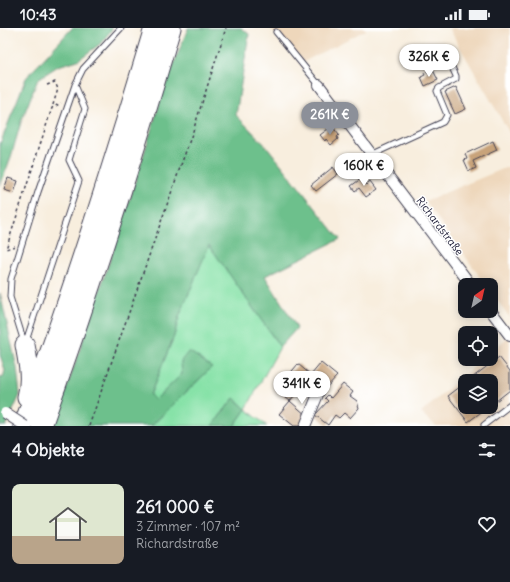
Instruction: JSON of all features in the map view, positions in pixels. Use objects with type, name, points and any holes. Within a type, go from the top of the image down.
[{"type":"highway","points":[[24,426],[92,230],[154,28]]},
{"type":"highway","points":[[42,426],[107,235],[171,28]]},
{"type":"highway","points":[[8,416],[29,389],[29,372],[25,345]]},
{"type":"street","name":"Richardstraße","points":[[319,85],[466,278]]},
{"type":"street","points":[[496,318],[510,336]]},
{"type":"street","points":[[306,426],[319,392]]},
{"type":"street","points":[[8,416],[24,426]]},
{"type":"lane","points":[[25,345],[10,297],[11,279],[38,192],[75,85],[83,69],[121,28]]},
{"type":"lane","points":[[276,32],[319,85]]},
{"type":"lane","points":[[371,155],[443,122],[447,115],[437,91],[439,88],[456,79],[444,50]]},
{"type":"lane","points":[[25,345],[79,181],[69,160],[85,109],[75,85]]},
{"type":"lane","points":[[484,425],[510,405]]},
{"type":"path","points":[[89,426],[191,138],[226,28]]},
{"type":"path","points":[[22,244],[6,249],[58,89],[54,82],[47,85]]},
{"type":"path","points":[[52,108],[70,99]]},
{"type":"shaded area","points":[[270,28],[365,28],[366,30],[303,62]]},
{"type":"shaded area","points":[[449,28],[510,28],[510,134]]},
{"type":"shaded area","points":[[510,166],[510,318],[498,302],[498,278],[481,278],[425,201]]},
{"type":"shaded area","points":[[510,335],[510,426],[436,426],[421,413],[458,381],[458,414],[498,414],[498,374],[466,374],[475,366],[498,366],[498,346]]},
{"type":"green space","points":[[72,28],[113,28],[100,44],[78,60],[58,66],[38,79],[21,122],[11,157],[0,186],[0,144],[26,78]]},
{"type":"green space","points":[[188,28],[241,28],[249,34],[236,115],[268,148],[340,239],[265,276],[297,328],[280,347],[209,245],[179,317],[174,336],[150,395],[155,400],[182,374],[181,361],[189,351],[212,367],[151,426],[54,426],[123,221],[164,89]]},
{"type":"green space","points":[[209,244],[280,347],[246,409],[234,398],[212,426],[151,426],[212,367],[181,361],[182,374],[155,401],[150,395],[174,336],[179,317]]},
{"type":"green space","points":[[0,293],[17,368],[20,395],[6,426],[0,426],[0,376],[3,378],[5,370],[0,355]]},
{"type":"green space","points":[[234,398],[246,409],[234,426],[212,426]]},
{"type":"green space","points":[[246,409],[267,426],[234,426]]},
{"type":"building","points":[[433,70],[438,80],[425,86],[421,77],[425,75],[424,73]]},
{"type":"building","points":[[456,87],[466,109],[455,114],[445,92]]},
{"type":"building","points":[[332,126],[339,135],[337,137],[338,139],[331,145],[320,135]]},
{"type":"building","points":[[493,141],[497,150],[473,161],[476,168],[469,171],[464,160],[467,159],[465,154]]},
{"type":"building","points":[[333,167],[338,174],[316,191],[311,185]]},
{"type":"building","points":[[8,178],[18,181],[14,193],[4,190]]},
{"type":"building","points":[[362,178],[367,185],[370,182],[376,190],[366,197],[359,188],[355,191],[351,186]]},
{"type":"building","points":[[499,357],[510,371],[510,390],[498,399],[498,374],[477,374],[487,366],[498,366]]},
{"type":"building","points":[[321,363],[337,376],[326,388],[311,375]]},
{"type":"building","points":[[298,364],[311,375],[290,401],[276,390]]},
{"type":"building","points":[[343,384],[353,392],[350,396],[357,401],[359,408],[350,418],[344,413],[339,418],[335,415],[328,425],[315,415],[328,401],[325,398],[328,395],[331,398]]},
{"type":"building","points":[[458,388],[458,409],[448,396]]},
{"type":"building","points":[[290,401],[307,416],[299,426],[294,426],[279,414]]},
{"type":"building","points":[[462,414],[479,414],[468,422]]}]
